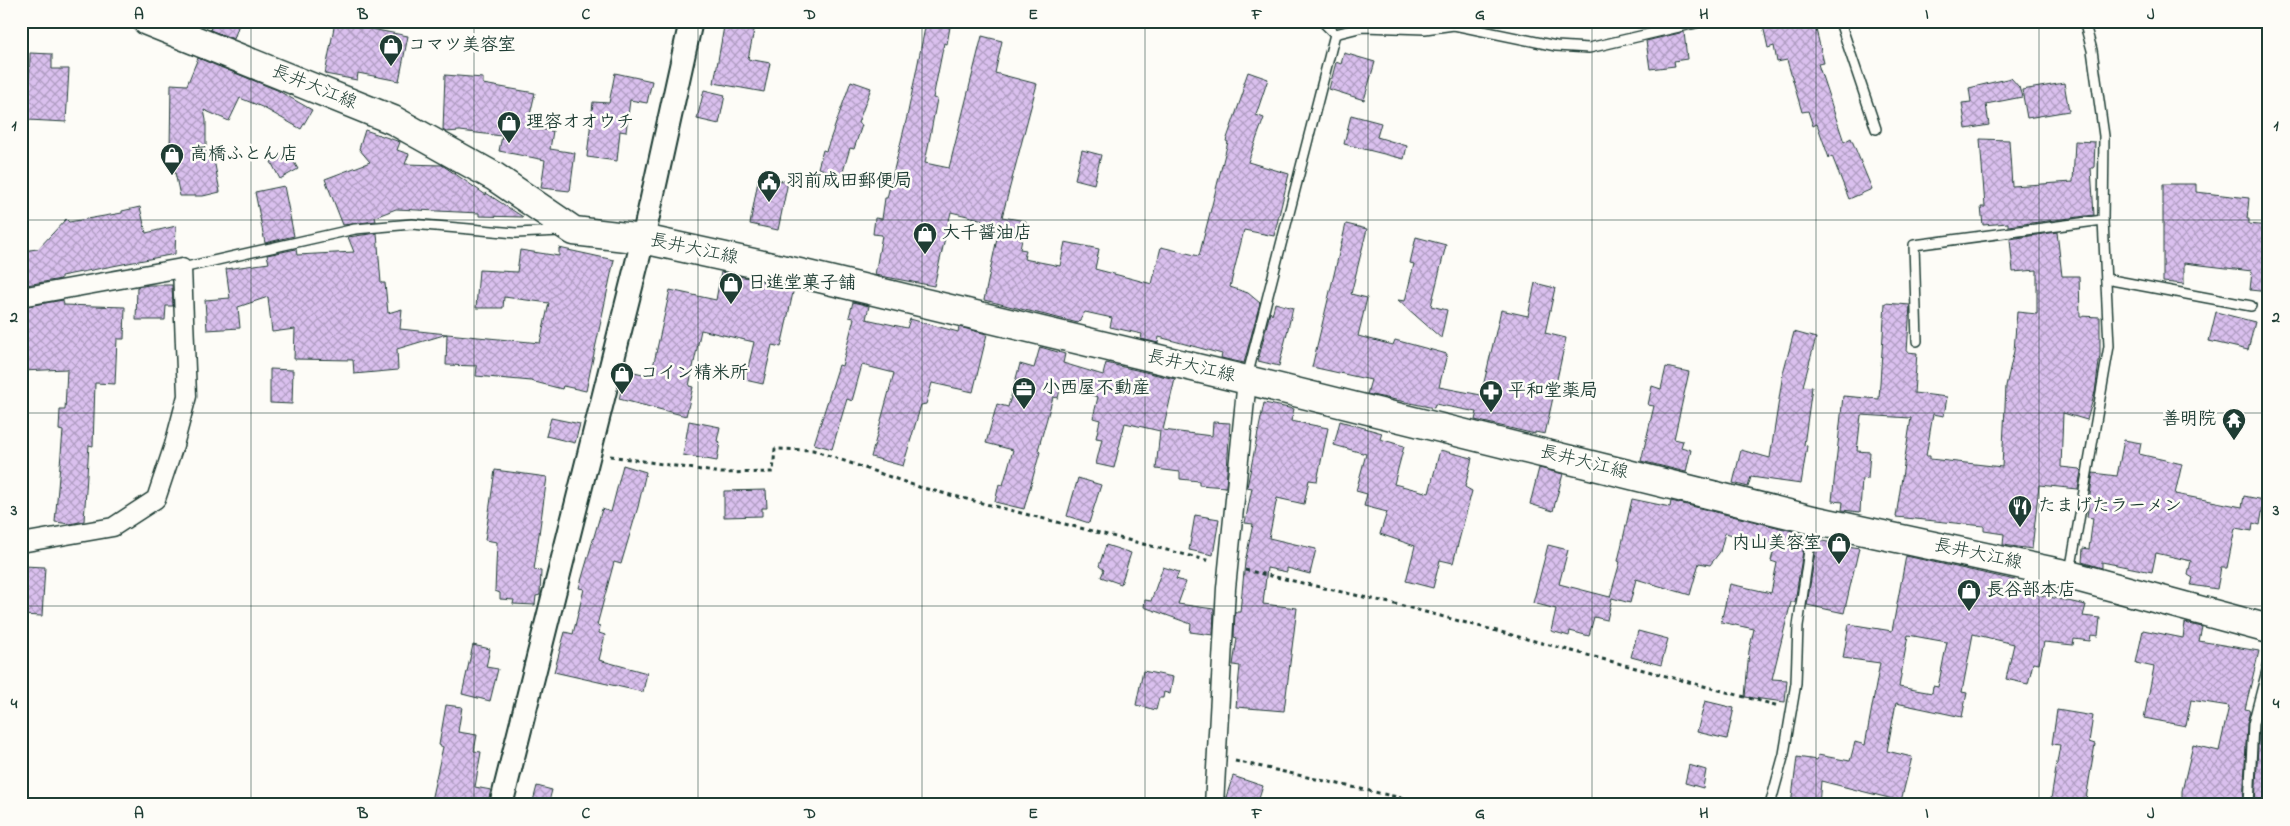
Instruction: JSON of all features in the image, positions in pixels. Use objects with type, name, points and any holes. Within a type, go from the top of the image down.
[{"type":"main road","name":"長井大江線","points":[[147,21],[393,120],[495,178],[574,231],[643,238],[799,273],[1247,380],[1813,520],[2069,575],[2269,629]]},
{"type":"street","points":[[501,805],[643,238],[691,21]]},
{"type":"street","points":[[21,297],[182,268],[186,331],[187,396],[174,445],[156,499],[113,527],[21,543]]},
{"type":"street","points":[[1214,805],[1228,566],[1247,380]]},
{"type":"lane","points":[[1322,21],[1335,34]]},
{"type":"lane","points":[[1846,21],[1840,22],[1876,129]]},
{"type":"lane","points":[[2069,575],[2109,346],[2103,220],[2104,136],[2092,50],[2084,21]]},
{"type":"lane","points":[[1335,34],[1363,28],[1425,29],[1456,23],[1556,46],[1588,48],[1696,24]]},
{"type":"lane","points":[[1247,380],[1335,34]]},
{"type":"lane","points":[[1917,341],[1914,245],[2103,220]]},
{"type":"lane","points":[[182,268],[355,229],[412,224],[516,233],[574,231]]},
{"type":"lane","points":[[2106,279],[2250,306]]},
{"type":"lane","points":[[1770,805],[1784,754],[1796,683],[1798,626],[1813,520]]},
{"type":"lane","points":[[2249,805],[2253,724],[2269,663]]},
{"type":"path","points":[[589,453],[729,473],[773,472],[775,449],[813,450],[919,487],[1228,566],[1399,605],[1791,710]]},
{"type":"path","points":[[1218,757],[1433,805]]},
{"type":"building","points":[[213,21],[240,21],[234,39],[210,30]]},
{"type":"building","points":[[725,21],[756,21],[748,59],[770,63],[764,92],[714,83]]},
{"type":"building","points":[[1644,21],[1676,21],[1645,29]]},
{"type":"building","points":[[1762,21],[1814,21],[1824,63],[1818,64],[1844,142],[1851,138],[1872,189],[1849,199],[1832,156],[1829,158],[1817,124],[1813,126],[1808,111],[1802,112],[1787,60],[1777,62],[1774,46],[1768,48]]},
{"type":"building","points":[[335,22],[408,36],[399,81],[358,73],[357,80],[325,74]]},
{"type":"building","points":[[926,23],[950,27],[947,44],[944,43],[933,98],[937,99],[925,163],[949,168],[982,36],[1002,41],[995,73],[1037,84],[1002,217],[1026,221],[1020,249],[1026,250],[1024,259],[1060,266],[1065,242],[1099,249],[1095,269],[1152,284],[1161,247],[1199,256],[1228,142],[1226,141],[1244,90],[1242,89],[1248,72],[1268,79],[1256,115],[1264,118],[1248,162],[1289,174],[1274,236],[1244,230],[1230,287],[1248,293],[1260,303],[1244,363],[1221,358],[1222,354],[1159,337],[1158,343],[1141,339],[1142,334],[1110,327],[1112,318],[1085,312],[1078,323],[984,300],[1000,224],[951,212],[934,286],[875,275],[882,235],[873,234],[875,218],[882,219],[885,198],[887,198],[907,117]]},
{"type":"building","points":[[1684,32],[1687,59],[1674,61],[1675,66],[1650,69],[1646,41]]},
{"type":"building","points":[[30,53],[52,54],[52,69],[69,69],[66,122],[28,120]]},
{"type":"building","points":[[1344,53],[1375,62],[1364,100],[1329,89],[1336,62],[1341,64]]},
{"type":"building","points":[[198,58],[277,90],[312,110],[301,129],[262,107],[240,98],[229,121],[204,110],[206,120],[206,155],[213,154],[220,192],[203,196],[180,196],[170,149],[171,84],[187,85]]},
{"type":"building","points":[[615,73],[652,81],[647,103],[630,100],[626,132],[620,131],[617,161],[587,157],[593,102],[609,103]]},
{"type":"building","points":[[445,75],[483,78],[483,84],[535,93],[527,128],[553,131],[550,149],[575,153],[570,191],[541,188],[545,160],[499,151],[502,136],[460,131],[446,132],[443,130]]},
{"type":"building","points":[[2011,78],[2019,87],[2022,97],[1986,104],[1989,125],[1966,129],[1962,103],[1971,102],[1969,88]]},
{"type":"building","points":[[851,81],[871,88],[858,123],[862,125],[854,149],[850,148],[842,175],[818,168],[823,150],[826,151]]},
{"type":"building","points":[[2064,83],[2069,111],[2027,118],[2022,90]]},
{"type":"building","points":[[704,90],[725,95],[719,124],[697,119]]},
{"type":"building","points":[[1351,115],[1381,123],[1377,137],[1407,146],[1404,159],[1344,144]]},
{"type":"building","points":[[365,130],[400,142],[397,150],[409,154],[405,164],[442,165],[523,217],[479,216],[479,213],[396,209],[375,217],[376,221],[343,225],[325,179],[370,162],[359,149]]},
{"type":"building","points":[[1980,139],[2009,140],[2012,186],[2073,182],[2075,141],[2095,142],[2094,168],[2091,168],[2094,215],[2008,226],[2008,223],[1983,225],[1981,207],[1985,207]]},
{"type":"building","points":[[1082,150],[1101,155],[1094,184],[1075,179]]},
{"type":"building","points":[[288,152],[298,169],[280,179],[271,162]]},
{"type":"building","points":[[759,176],[788,182],[778,230],[750,224]]},
{"type":"building","points":[[2163,184],[2196,184],[2196,192],[2249,198],[2247,219],[2249,219],[2249,224],[2269,226],[2269,292],[2250,290],[2252,271],[2184,263],[2184,284],[2163,282]]},
{"type":"building","points":[[284,186],[294,236],[265,243],[255,192]]},
{"type":"building","points":[[140,207],[146,233],[176,226],[175,254],[61,276],[61,279],[21,286],[21,251],[38,249],[66,219],[69,222],[122,213],[122,211]]},
{"type":"building","points":[[1346,224],[1367,229],[1351,294],[1367,298],[1358,336],[1393,345],[1395,340],[1447,354],[1439,387],[1481,395],[1501,310],[1528,316],[1535,283],[1555,288],[1545,333],[1566,338],[1545,434],[1535,432],[1535,434],[1475,420],[1477,412],[1435,404],[1434,408],[1367,394],[1371,380],[1312,367]]},
{"type":"building","points":[[2057,232],[2062,276],[2079,276],[2080,316],[2100,317],[2100,355],[2095,392],[2087,420],[2063,413],[2061,467],[2079,469],[2081,471],[2078,489],[2039,485],[2032,549],[2003,545],[2004,534],[1984,531],[1984,526],[1896,517],[1911,418],[1861,415],[1857,451],[1870,452],[1868,479],[1862,478],[1860,512],[1842,510],[1843,502],[1832,501],[1843,396],[1879,399],[1885,303],[1910,305],[1907,352],[1917,353],[1914,393],[1947,397],[1944,416],[1933,414],[1926,456],[1930,456],[1930,459],[2002,467],[2006,386],[2014,351],[2017,312],[2037,314],[2037,270],[2013,272],[2010,239]]},
{"type":"building","points":[[377,233],[381,283],[385,283],[388,313],[402,309],[400,329],[447,334],[397,349],[398,370],[354,374],[353,360],[294,359],[295,329],[272,332],[268,297],[238,307],[240,328],[207,330],[205,300],[230,298],[226,269],[269,263],[267,255],[296,249],[297,255],[354,252],[348,237]]},
{"type":"building","points":[[1416,237],[1446,245],[1431,306],[1447,310],[1441,338],[1398,300],[1405,301],[1414,264],[1410,263]]},
{"type":"building","points":[[559,248],[614,260],[586,391],[563,386],[562,389],[531,381],[476,376],[477,366],[446,365],[447,334],[540,343],[549,303],[504,297],[503,308],[476,308],[479,270],[517,272],[520,250],[559,256]]},
{"type":"building","points":[[721,272],[794,288],[781,347],[772,345],[763,384],[745,380],[754,342],[701,330],[689,386],[693,387],[686,416],[619,399],[626,370],[651,376],[670,290],[716,300]]},
{"type":"building","points":[[172,285],[173,306],[166,306],[165,320],[136,320],[137,287]]},
{"type":"building","points":[[63,300],[64,305],[125,307],[124,339],[117,339],[115,384],[95,383],[93,446],[89,445],[84,521],[70,524],[55,522],[63,431],[59,430],[60,410],[65,410],[67,369],[22,371],[21,342],[21,307]]},
{"type":"building","points":[[853,302],[869,306],[866,319],[907,328],[910,319],[958,332],[959,327],[987,334],[973,392],[932,383],[926,404],[921,405],[903,466],[871,457],[894,373],[862,365],[852,401],[847,399],[832,449],[814,444],[839,365],[842,366],[854,318],[849,317]]},
{"type":"building","points":[[1275,303],[1293,308],[1279,366],[1258,361],[1270,312],[1272,315]]},
{"type":"building","points":[[2216,312],[2255,322],[2248,350],[2209,341]]},
{"type":"building","points":[[1794,332],[1816,338],[1803,386],[1812,387],[1804,445],[1807,446],[1801,484],[1751,477],[1748,487],[1733,483],[1741,450],[1770,458],[1783,373]]},
{"type":"building","points":[[1040,347],[1065,354],[1063,363],[1103,375],[1106,363],[1175,379],[1163,430],[1212,436],[1213,422],[1230,423],[1226,487],[1199,485],[1199,481],[1180,479],[1180,472],[1156,469],[1160,431],[1125,423],[1114,468],[1096,464],[1102,439],[1096,438],[1100,420],[1093,418],[1098,397],[1061,386],[1058,398],[1053,397],[1024,509],[995,502],[999,484],[1003,485],[1013,450],[986,443],[997,404],[1008,407],[1020,364],[1034,368]]},
{"type":"building","points":[[1666,367],[1689,372],[1674,439],[1683,441],[1681,447],[1691,450],[1686,472],[1641,461],[1654,406],[1648,405],[1652,386],[1661,389]]},
{"type":"building","points":[[270,369],[293,370],[292,404],[270,403]]},
{"type":"building","points":[[1264,403],[1294,409],[1291,421],[1328,428],[1317,481],[1309,480],[1304,504],[1277,498],[1269,538],[1316,549],[1310,574],[1287,568],[1287,572],[1267,568],[1263,604],[1297,608],[1284,711],[1236,707],[1240,666],[1233,665],[1237,638],[1234,637],[1235,612],[1240,612],[1245,562],[1253,524],[1245,523],[1252,488],[1247,487]]},
{"type":"building","points":[[551,418],[580,424],[575,443],[546,436]]},
{"type":"building","points":[[689,421],[720,427],[717,441],[720,442],[717,461],[683,455]]},
{"type":"building","points":[[1340,421],[1382,433],[1380,439],[1404,446],[1394,484],[1429,493],[1440,450],[1472,458],[1465,487],[1472,491],[1453,563],[1440,560],[1433,588],[1406,581],[1415,546],[1380,534],[1387,512],[1364,506],[1367,494],[1356,491],[1366,454],[1334,445]]},
{"type":"building","points":[[2124,440],[2141,443],[2139,454],[2182,464],[2175,494],[2242,507],[2244,496],[2264,500],[2260,525],[2253,523],[2252,531],[2235,528],[2227,568],[2221,568],[2217,589],[2191,585],[2193,578],[2188,575],[2191,561],[2156,553],[2152,572],[2102,562],[2102,568],[2082,562],[2083,548],[2089,549],[2093,518],[2087,517],[2093,473],[2117,476]]},
{"type":"building","points":[[623,465],[646,472],[621,564],[614,562],[597,625],[600,626],[599,633],[605,635],[599,660],[647,673],[643,692],[554,672],[565,632],[573,634],[584,589],[579,588],[602,509],[611,512]]},
{"type":"building","points":[[1539,468],[1563,474],[1553,511],[1530,504]]},
{"type":"building","points":[[495,470],[547,477],[534,570],[541,571],[540,595],[536,596],[535,605],[513,604],[514,600],[500,599],[500,593],[495,591],[497,542],[485,540]]},
{"type":"building","points":[[1078,478],[1101,485],[1089,523],[1067,516]]},
{"type":"building","points":[[766,490],[767,508],[762,508],[762,516],[724,517],[724,491]]},
{"type":"building","points":[[1632,499],[1670,507],[1671,501],[1797,532],[1797,536],[1805,538],[1795,602],[1791,602],[1772,679],[1787,680],[1785,702],[1745,697],[1749,651],[1754,629],[1721,622],[1730,584],[1771,593],[1777,563],[1771,561],[1775,545],[1725,533],[1720,552],[1710,565],[1699,563],[1690,595],[1636,579],[1630,603],[1612,598],[1607,620],[1594,617],[1589,636],[1570,631],[1569,636],[1551,631],[1556,609],[1533,603],[1548,545],[1568,550],[1559,584],[1610,597],[1620,562],[1618,561]]},
{"type":"building","points":[[1195,515],[1219,519],[1213,555],[1189,550]]},
{"type":"building","points":[[1817,540],[1859,548],[1844,613],[1807,605]]},
{"type":"building","points":[[1106,545],[1131,553],[1121,584],[1101,577],[1104,570],[1099,566]]},
{"type":"building","points":[[1906,556],[2015,580],[2013,589],[2086,605],[2083,616],[2100,618],[2098,636],[2091,635],[2090,641],[2074,639],[2073,645],[2044,642],[2039,664],[2033,663],[2028,684],[2006,679],[2014,644],[1973,634],[1962,692],[1967,693],[1962,717],[1896,703],[1887,751],[1912,757],[1901,801],[1821,781],[1819,805],[1791,805],[1797,757],[1817,760],[1818,755],[1850,761],[1855,742],[1865,745],[1880,663],[1843,658],[1849,624],[1892,631]],"holes":[[[1908,635],[1947,642],[1938,687],[1933,686],[1932,693],[1899,687]]]},
{"type":"building","points":[[23,566],[45,567],[42,616],[21,615]]},
{"type":"building","points":[[1163,567],[1179,572],[1176,579],[1186,582],[1178,604],[1214,609],[1213,635],[1190,632],[1191,624],[1144,607],[1145,600],[1151,601]]},
{"type":"building","points":[[2185,623],[2202,627],[2199,641],[2259,651],[2245,709],[2250,710],[2247,724],[2243,805],[2182,805],[2182,791],[2193,745],[2219,751],[2229,706],[2191,700],[2186,726],[2144,718],[2154,667],[2136,663],[2143,630],[2183,638]]},
{"type":"building","points":[[1638,631],[1668,639],[1661,665],[1631,657]]},
{"type":"building","points":[[473,645],[490,649],[486,667],[498,669],[490,701],[462,694]]},
{"type":"building","points":[[1143,671],[1173,677],[1170,694],[1164,692],[1163,698],[1159,698],[1156,710],[1136,705]]},
{"type":"building","points":[[1705,701],[1734,708],[1727,739],[1697,732]]},
{"type":"building","points":[[446,705],[462,707],[458,732],[477,735],[474,751],[481,752],[475,787],[491,790],[487,805],[430,805],[443,747],[439,745]]},
{"type":"building","points":[[2057,710],[2093,716],[2089,742],[2095,744],[2085,805],[2050,805],[2060,745],[2052,744]]},
{"type":"building","points":[[2263,711],[2269,712],[2269,805],[2255,805],[2259,725]]},
{"type":"building","points":[[1689,765],[1706,770],[1703,788],[1685,783]]},
{"type":"building","points":[[1233,776],[1263,786],[1257,805],[1226,805],[1228,798],[1226,797]]},
{"type":"building","points":[[537,786],[552,790],[548,805],[532,805]]},
{"type":"place","name":"コマツ美容室","points":[[391,67]]},
{"type":"place","name":"理容オオウチ","points":[[509,144]]},
{"type":"place","name":"高橋ふとん店","points":[[172,176]]},
{"type":"place","name":"羽前成田郵便局","points":[[769,203]]},
{"type":"place","name":"大千醤油店","points":[[925,255]]},
{"type":"place","name":"日進堂菓子舗","points":[[731,305]]},
{"type":"place","name":"コイン精米所","points":[[622,395]]},
{"type":"place","name":"小西屋不動産","points":[[1024,410]]},
{"type":"place","name":"平和堂薬局","points":[[1491,413]]},
{"type":"place","name":"善明院","points":[[2234,441]]},
{"type":"place","name":"たまげたラーメン","points":[[2020,528]]},
{"type":"place","name":"内山美容室","points":[[1839,565]]},
{"type":"place","name":"長谷部本店","points":[[1969,612]]}]
